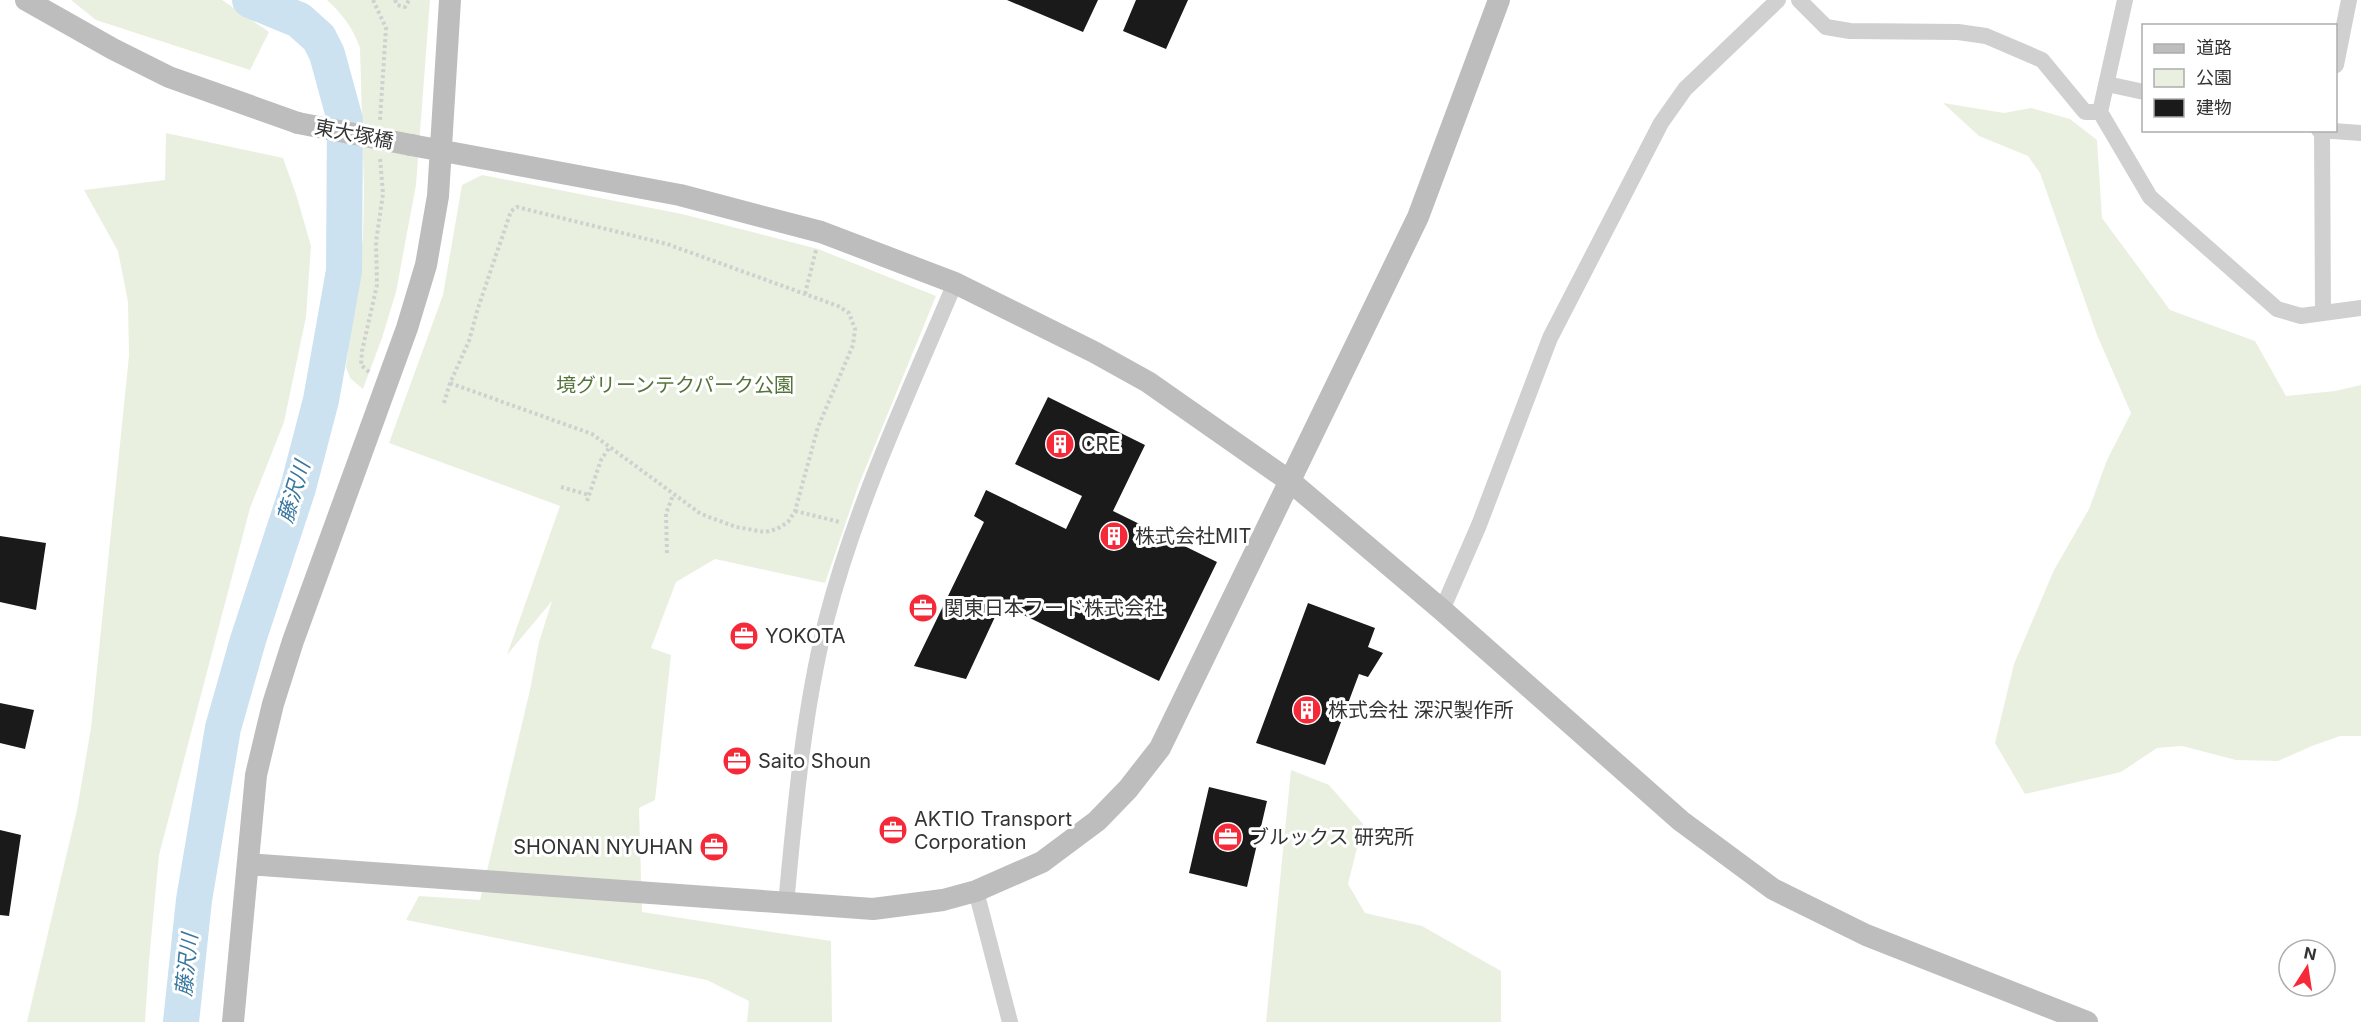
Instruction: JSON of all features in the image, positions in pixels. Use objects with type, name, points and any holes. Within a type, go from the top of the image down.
[{"type":"street","name":"東大塚橋","points":[[26,0],[113,49],[169,77],[298,123],[439,152],[680,195],[821,232],[955,283],[1149,382],[1291,482],[1442,610],[1681,821],[1773,889],[1866,935],[2087,1022]]},
{"type":"street","points":[[233,1022],[256,775],[273,704],[293,641],[388,383],[426,265],[438,196],[450,0]]},
{"type":"street","points":[[248,864],[873,909],[943,900],[976,891],[1042,862],[1097,821],[1128,789],[1160,748],[1418,217],[1499,0]]},
{"type":"street","points":[[1442,610],[1479,525],[1550,338],[1661,123],[1685,89],[1778,0]]},
{"type":"street","points":[[1799,0],[1826,27],[1850,31],[1958,32],[1986,36],[2042,60],[2085,112],[2100,112]]},
{"type":"street","points":[[2125,0],[2100,112],[2150,196],[2277,309],[2301,315],[2361,308]]},
{"type":"street","points":[[2337,60],[2349,0]]},
{"type":"street","points":[[2107,84],[2142,92]]},
{"type":"street","points":[[2321,132],[2323,313]]},
{"type":"street","points":[[2337,132],[2361,133]]},
{"type":"street","points":[[786,904],[800,762],[826,622],[865,495],[955,283]]},
{"type":"street","points":[[976,891],[1010,1022]]},
{"type":"path","points":[[373,0],[386,28],[380,126]]},
{"type":"path","points":[[395,0],[397,5],[405,7],[410,0]]},
{"type":"path","points":[[380,149],[383,194],[376,236],[377,285],[361,365],[388,383]]},
{"type":"path","points":[[444,403],[450,383],[469,341],[512,210],[517,207],[667,244],[838,306],[849,313],[855,328],[853,345],[818,427],[795,511],[788,522],[777,529],[765,532],[736,526],[700,514],[592,434],[450,383]]},
{"type":"path","points":[[805,294],[821,232]]},
{"type":"path","points":[[587,501],[601,460],[609,448]]},
{"type":"path","points":[[561,487],[589,495]]},
{"type":"path","points":[[667,553],[666,514],[673,495]]},
{"type":"path","points":[[795,511],[855,525]]},
{"type":"green space","points":[[71,0],[222,0],[269,32],[250,70],[96,20]]},
{"type":"green space","points":[[327,0],[430,0],[416,185],[396,292],[363,389],[350,378],[346,367],[363,237],[360,48],[347,22]]},
{"type":"green space","points":[[1943,103],[2004,113],[2031,108],[2070,119],[2097,140],[2102,218],[2170,310],[2255,341],[2286,396],[2335,391],[2361,385],[2361,736],[2340,736],[2278,761],[2236,760],[2182,746],[2157,748],[2121,772],[2025,794],[1995,743],[2014,664],[2054,570],[2089,509],[2107,460],[2131,413],[2097,335],[2040,173],[2028,156],[1979,136]]},
{"type":"green space","points":[[166,133],[283,158],[311,246],[306,317],[284,422],[250,508],[159,855],[145,1022],[27,1022],[77,810],[91,728],[129,356],[128,302],[118,251],[84,190],[165,180]]},
{"type":"green space","name":"境グリーンテクパーク公園","points":[[482,175],[682,214],[818,249],[936,296],[859,484],[825,583],[715,559],[676,582],[651,648],[671,655],[655,800],[639,808],[642,912],[831,941],[832,1022],[747,1022],[749,1001],[707,980],[406,920],[419,896],[480,900],[530,690],[539,642],[552,601],[507,655],[560,506],[389,443],[443,295],[462,185]]},
{"type":"green space","points":[[1291,770],[1329,785],[1363,824],[1348,884],[1365,913],[1422,926],[1501,971],[1501,1022],[1266,1022]]},
{"type":"building","points":[[1007,0],[1098,0],[1083,32]]},
{"type":"building","points":[[1136,0],[1188,0],[1166,49],[1123,31]]},
{"type":"building","points":[[1048,397],[1145,445],[1113,511],[1217,562],[1159,681],[1001,604],[966,679],[914,666],[984,522],[974,516],[986,490],[1066,529],[1082,496],[1015,464]]},
{"type":"building","points":[[0,536],[46,543],[36,610],[0,602]]},
{"type":"building","name":"株式会社 深沢製作所","points":[[1308,603],[1375,628],[1368,647],[1383,653],[1368,677],[1359,674],[1325,765],[1256,743]]},
{"type":"building","points":[[0,703],[34,710],[25,749],[0,743]]},
{"type":"building","name":"ブルックス 研究所","points":[[1209,787],[1267,801],[1247,887],[1189,873]]},
{"type":"building","points":[[0,830],[21,835],[9,916],[0,915]]},
{"type":"waterway","name":"藤沢川","points":[[181,1022],[194,900],[223,728],[248,640],[298,488],[321,400],[344,271],[345,120],[327,54],[319,38],[299,20],[250,0]]},
{"type":"place","name":"CRE","points":[[1060,444]]},
{"type":"place","name":"株式会社MIT","points":[[1114,536]]},
{"type":"place","name":"関東日本フード株式会社","points":[[923,608]]},
{"type":"place","name":"YOKOTA","points":[[744,636]]},
{"type":"place","name":"株式会社 深沢製作所","points":[[1307,710]]},
{"type":"place","name":"Saito Shoun","points":[[737,761]]},
{"type":"place","name":"AKTIO Transport Corporation","points":[[893,830]]},
{"type":"place","name":"ブルックス 研究所","points":[[1228,837]]},
{"type":"place","name":"SHONAN NYUHAN","points":[[714,847]]}]
